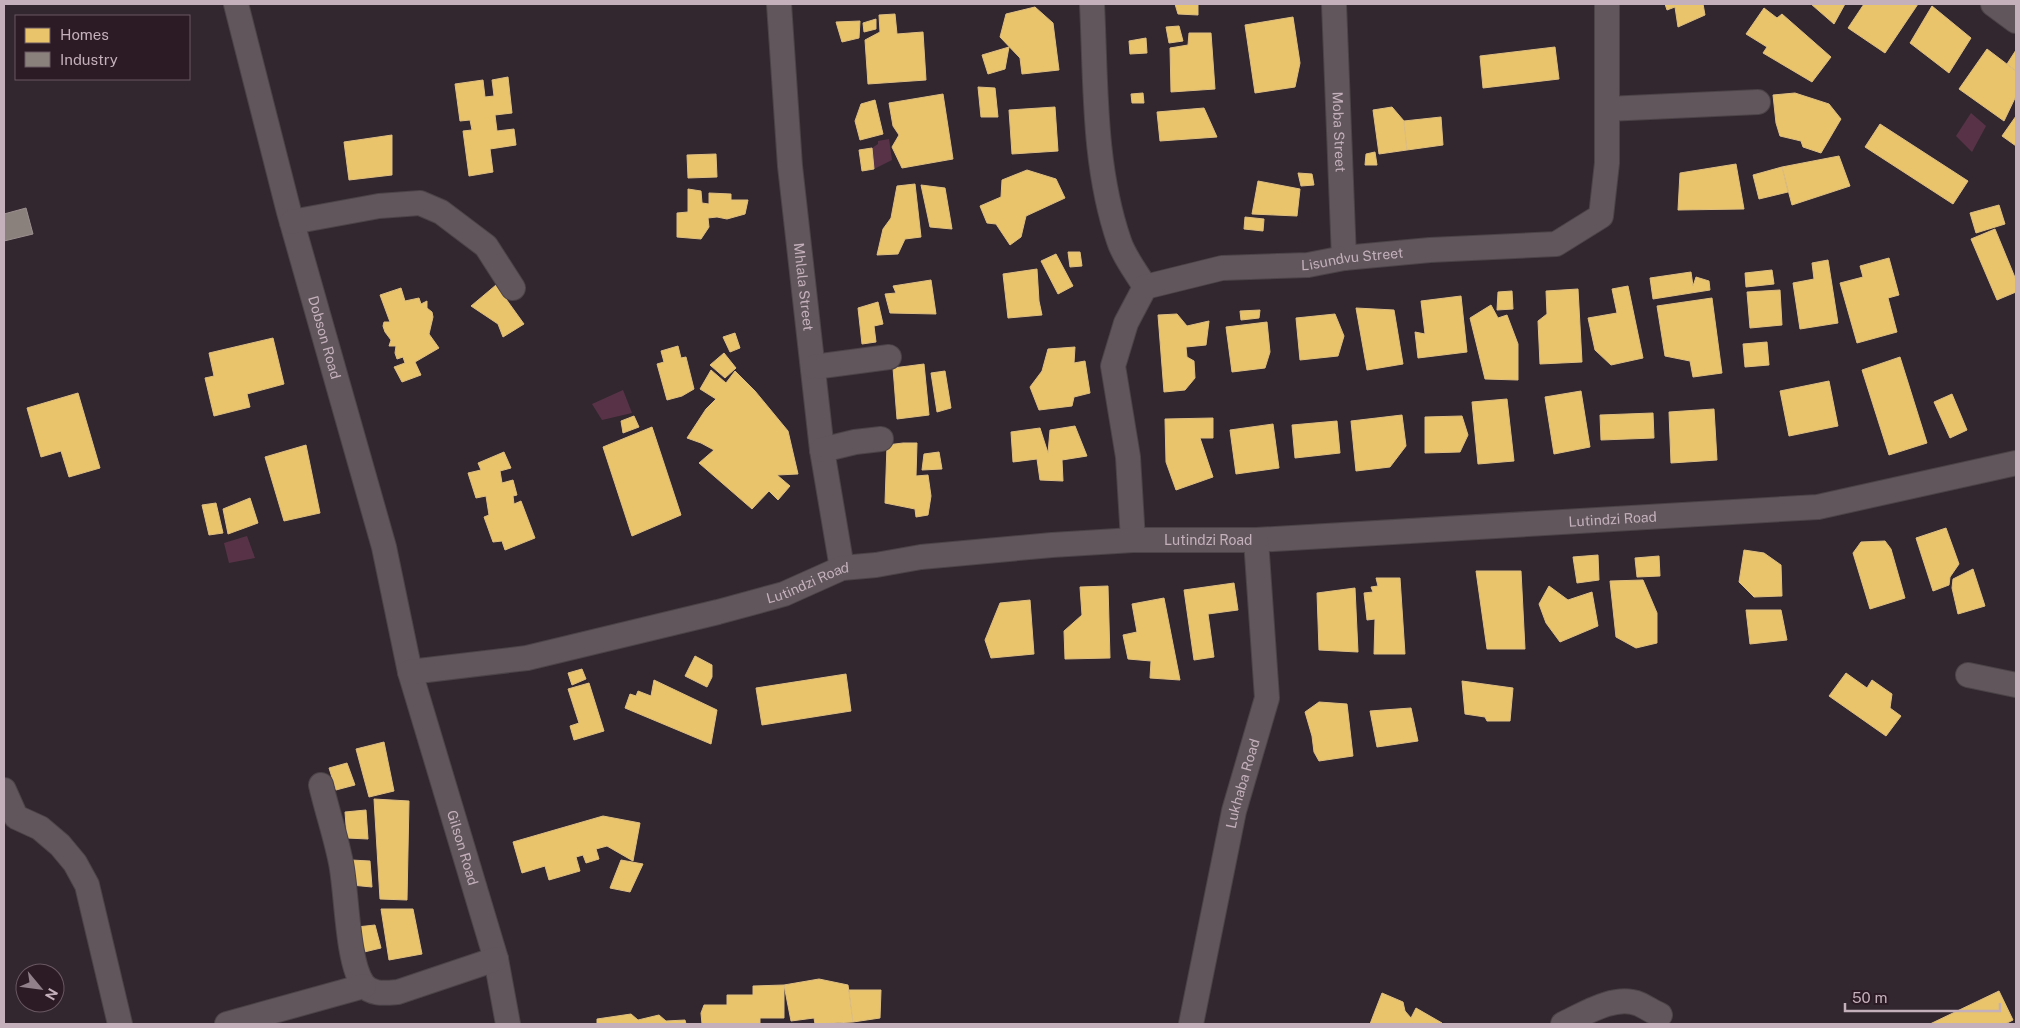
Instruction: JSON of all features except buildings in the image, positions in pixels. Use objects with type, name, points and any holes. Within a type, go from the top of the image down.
[{"type":"street","name":"Dobson Road","points":[[236,4],[292,222],[384,547],[410,672]]},
{"type":"street","name":"Mhlala Street","points":[[779,4],[790,166],[822,450],[842,568]]},
{"type":"street","points":[[1092,4],[1102,173],[1119,243],[1145,287],[1126,323],[1113,366],[1128,457],[1133,540]]},
{"type":"street","name":"Moba Street","points":[[1334,4],[1344,258]]},
{"type":"street","name":"Lisundvu Street","points":[[1145,287],[1217,269],[1308,265],[1344,258],[1430,250],[1556,244],[1601,216],[1607,163],[1607,4]]},
{"type":"street","points":[[1993,4],[2016,21]]},
{"type":"street","points":[[1607,109],[1758,102]]},
{"type":"street","points":[[292,222],[379,206],[420,203],[441,212],[486,246],[513,288]]},
{"type":"street","points":[[814,367],[889,357]]},
{"type":"street","points":[[822,450],[855,442],[881,439]]},
{"type":"street","name":"Lutindzi Road","points":[[410,672],[527,658],[622,636],[784,594],[842,568],[876,565],[921,557],[1133,540],[1256,540],[1818,506],[2016,463]]},
{"type":"street","name":"Lukhaba Road","points":[[1192,1024],[1234,811],[1267,698],[1256,540]]},
{"type":"street","name":"Gilson Road","points":[[410,672],[496,959],[508,1024]]},
{"type":"street","points":[[1968,676],[2016,685]]},
{"type":"street","points":[[321,785],[341,863],[353,958],[358,976],[364,986],[374,992],[384,994],[398,992],[496,959]]},
{"type":"street","points":[[4,790],[16,817],[40,828],[60,845],[75,863],[87,884],[120,1024]]},
{"type":"street","points":[[227,1024],[364,986]]},
{"type":"street","points":[[1563,1024],[1591,1010],[1619,1002],[1638,1003],[1660,1015]]},
{"type":"shaded area","points":[[1971,113],[1986,126],[1972,152],[1956,136]]},
{"type":"shaded area","points":[[889,139],[892,160],[874,169],[872,148],[878,144],[878,141]]},
{"type":"shaded area","points":[[623,390],[632,413],[602,420],[592,404]]},
{"type":"shaded area","points":[[247,536],[255,558],[229,563],[224,543]]}]
